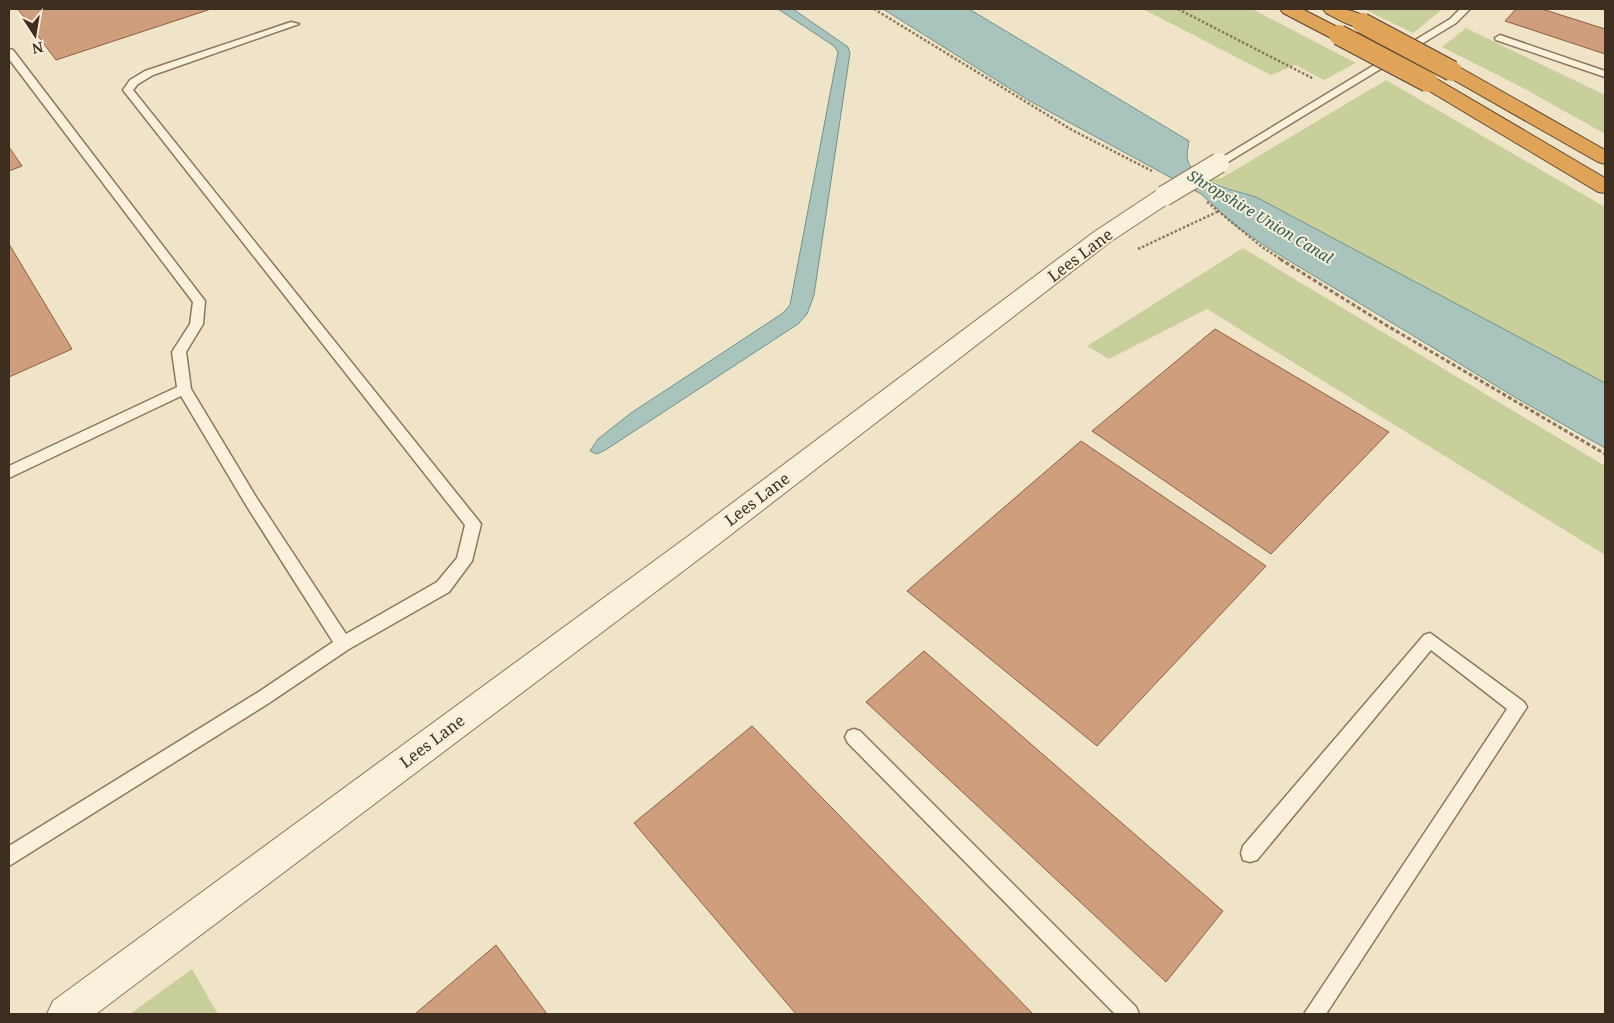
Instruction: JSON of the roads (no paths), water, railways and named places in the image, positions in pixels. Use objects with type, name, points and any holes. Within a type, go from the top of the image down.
[{"type":"highway","points":[[1289,9],[1428,82],[1605,187]]},
{"type":"highway","points":[[1332,9],[1452,71],[1605,158]]},
{"type":"street","name":"Lees Lane","points":[[66,1014],[705,539],[1102,237],[1164,196],[1219,163]]},
{"type":"lane","name":"Lees Lane","points":[[1219,163],[1453,21],[1465,9]]},
{"type":"lane","points":[[9,857],[263,698],[343,644],[443,587],[464,561],[473,524],[128,90],[134,82],[148,73],[294,24]]},
{"type":"lane","points":[[1500,38],[1605,74]]},
{"type":"lane","points":[[9,52],[199,301],[196,324],[179,352],[184,389],[251,501],[343,644]]},
{"type":"lane","points":[[9,472],[184,389]]},
{"type":"lane","points":[[1250,853],[1430,640],[1518,707],[1314,1014]]},
{"type":"lane","points":[[854,737],[1129,1014]]},
{"type":"water","points":[[778,9],[793,9],[848,47],[850,53],[814,295],[807,314],[798,324],[597,454],[590,451],[598,439],[631,413],[783,313],[790,305],[838,52],[834,46]]},
{"type":"water","name":"Shropshire Union Canal","points":[[883,9],[969,9],[1189,141],[1188,161],[1198,175],[1217,185],[1256,197],[1605,383],[1605,448],[1518,399],[1268,248],[1236,226],[1201,194],[1028,100]]}]
